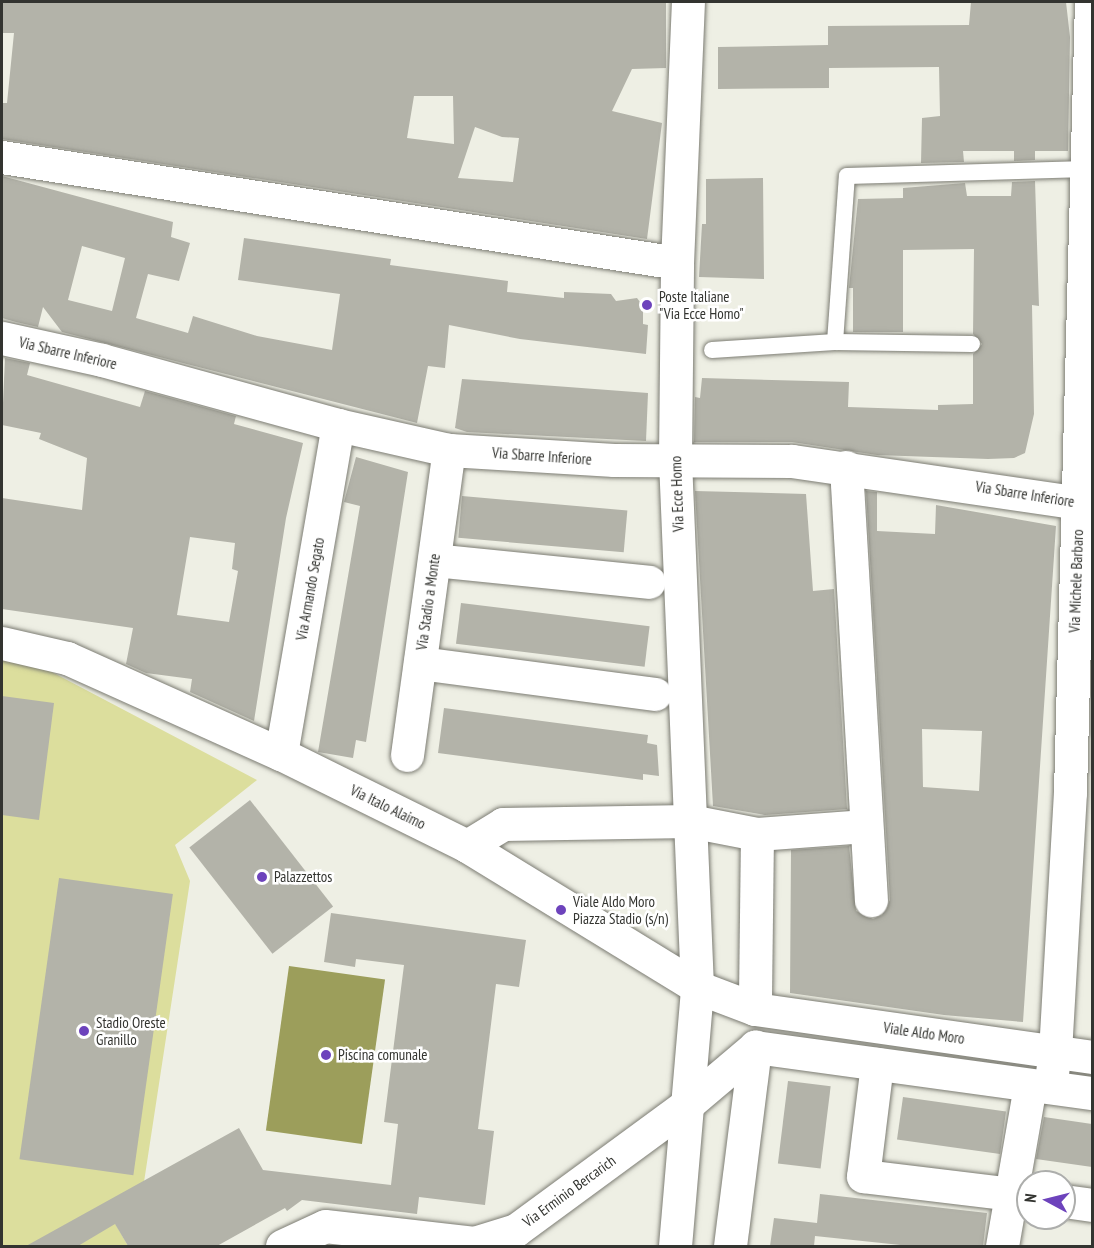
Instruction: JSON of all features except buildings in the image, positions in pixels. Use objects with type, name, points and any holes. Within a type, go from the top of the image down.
[{"type":"street","name":"Via Ecce Homo","points":[[675,1246],[689,1103],[697,987],[675,459],[677,263],[688,2]]},
{"type":"street","name":"Via Michele Barbaro","points":[[1025,1170],[1040,1086],[1055,1052],[1081,793],[1090,2]]},
{"type":"street","points":[[2,157],[677,263]]},
{"type":"street","name":"Via Sbarre Inferiore","points":[[2,339],[102,360],[338,425],[449,450],[614,460],[792,461],[1086,503]]},
{"type":"street","name":"Via Armando Segato","points":[[281,754],[338,425]]},
{"type":"street","name":"Via Stadio a Monte","points":[[407,754],[449,450]]},
{"type":"street","points":[[846,467],[871,900]]},
{"type":"street","points":[[434,560],[649,582]]},
{"type":"street","name":"Via Italo Alaimo","points":[[2,643],[68,658],[281,754],[467,846],[697,987],[755,1009]]},
{"type":"street","points":[[420,663],[655,694]]},
{"type":"street","points":[[467,846],[503,824],[690,821],[758,834],[866,826]]},
{"type":"street","points":[[730,1246],[755,1047],[758,834]]},
{"type":"street","name":"Viale Aldo Moro","points":[[755,1009],[1092,1057]]},
{"type":"street","points":[[755,1047],[1092,1093]]},
{"type":"street","name":"Via Erminio Bercarich","points":[[282,1246],[325,1226],[478,1245],[516,1230],[689,1103],[755,1047]]},
{"type":"street","points":[[877,1064],[863,1176],[1016,1195]]},
{"type":"street","points":[[1076,1204],[1092,1206]]},
{"type":"street","name":"Via Michele Barbaro","points":[[1002,1246],[1016,1206]]},
{"type":"lane","points":[[835,342],[847,176],[1087,169]]},
{"type":"lane","points":[[712,350],[835,342],[972,344]]},
{"type":"shaded area","name":"Stadio Oreste Granillo","points":[[2,657],[31,661],[257,780],[175,845],[190,881],[144,1182],[104,1204],[128,1246],[2,1246]]},
{"type":"shaded area","name":"Piscina comunale","points":[[289,966],[385,979],[362,1144],[266,1130]]},
{"type":"place","name":"Poste Italiane \"Via Ecce Homo\"","points":[[647,305]]},
{"type":"place","name":"Palazzettos","points":[[262,877]]},
{"type":"place","name":"Viale Aldo Moro Piazza Stadio (s/n)","points":[[561,910]]},
{"type":"place","name":"Stadio Oreste Granillo","points":[[84,1031]]},
{"type":"place","name":"Piscina comunale","points":[[326,1055]]}]
